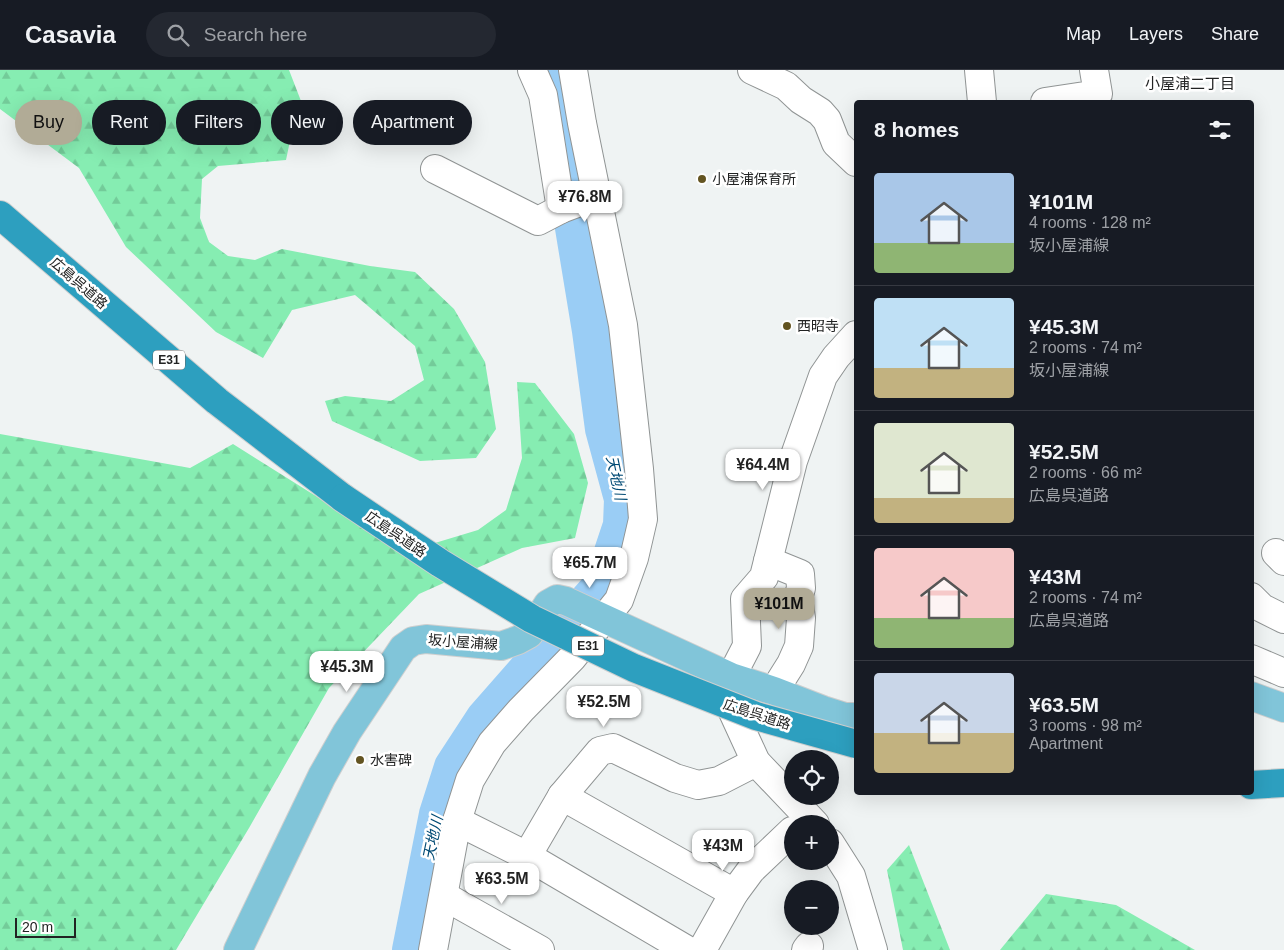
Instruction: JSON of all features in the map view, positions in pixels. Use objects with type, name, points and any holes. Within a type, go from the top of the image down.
[{"type":"highway","name":"広島呉道路","points":[[0,215],[217,401],[343,498],[440,563],[532,619],[634,668],[756,716],[854,743]]},
{"type":"highway","points":[[1254,785],[1284,783]]},
{"type":"main road","name":"坂小屋浦線","points":[[238,950],[322,776],[347,732],[403,648],[413,641],[426,639],[501,646],[529,634],[548,604],[557,599],[566,601],[732,677],[823,710],[845,717],[854,717]]},
{"type":"main road","points":[[1254,697],[1284,708]]},
{"type":"street","points":[[532,70],[544,95],[561,209]]},
{"type":"street","points":[[433,950],[457,821],[470,780],[492,743],[572,658],[599,617],[619,600],[634,558],[643,519],[622,325],[573,70]]},
{"type":"street","points":[[752,70],[786,86],[801,100],[820,112],[827,120],[836,142],[854,160]]},
{"type":"street","points":[[979,70],[982,100]]},
{"type":"street","points":[[1058,100],[1098,94],[1094,70]]},
{"type":"street","points":[[435,169],[538,222],[561,209],[596,196]]},
{"type":"street","points":[[774,691],[792,664],[799,646],[801,618],[798,598],[801,588],[784,567],[793,462],[824,376],[836,357],[854,337]]},
{"type":"street","points":[[784,567],[764,577],[745,599],[747,646],[732,677],[733,712],[756,762],[797,815]]},
{"type":"street","points":[[1254,600],[1262,608],[1284,619]]},
{"type":"street","points":[[1254,660],[1284,673]]},
{"type":"street","points":[[526,856],[562,796],[600,750],[613,748],[675,778],[698,785],[719,781],[756,762]]},
{"type":"street","points":[[562,796],[734,893]]},
{"type":"street","points":[[457,821],[526,856],[687,950]]},
{"type":"street","points":[[702,950],[734,893],[751,870],[784,841]]},
{"type":"street","points":[[839,857],[851,876],[873,950]]},
{"type":"street","points":[[444,896],[505,942],[540,950]]},
{"type":"green space","points":[[0,70],[289,70],[301,100],[271,100],[271,145],[289,145],[286,160],[218,166],[202,179],[200,218],[209,242],[228,256],[255,260],[282,249],[370,266],[415,272],[454,309],[485,362],[496,429],[476,458],[420,461],[332,421],[325,401],[345,396],[391,401],[424,380],[415,346],[355,295],[292,310],[263,358],[216,332],[126,247],[79,168],[48,145],[82,145],[82,100],[15,100],[15,120],[0,109]]},
{"type":"green space","points":[[517,382],[535,383],[574,434],[588,483],[575,538],[522,548],[419,594],[329,688],[249,828],[176,950],[0,950],[0,434],[190,468],[233,444],[405,552],[478,530],[506,510],[522,458]]},
{"type":"green space","points":[[909,845],[950,950],[903,950],[887,870]]},
{"type":"green space","points":[[1046,894],[1116,905],[1195,950],[1000,950]]},
{"type":"waterway","name":"天地川","points":[[411,950],[438,814],[453,767],[485,718],[602,585],[622,525],[623,499],[604,429],[591,331],[548,70]]},
{"type":"place","name":"小屋浦保育所","points":[[702,179]]},
{"type":"place","name":"西昭寺","points":[[787,326]]},
{"type":"place","name":"水害碑","points":[[360,760]]},
{"type":"district","name":"小屋浦二丁目","points":[[1190,84]]}]
